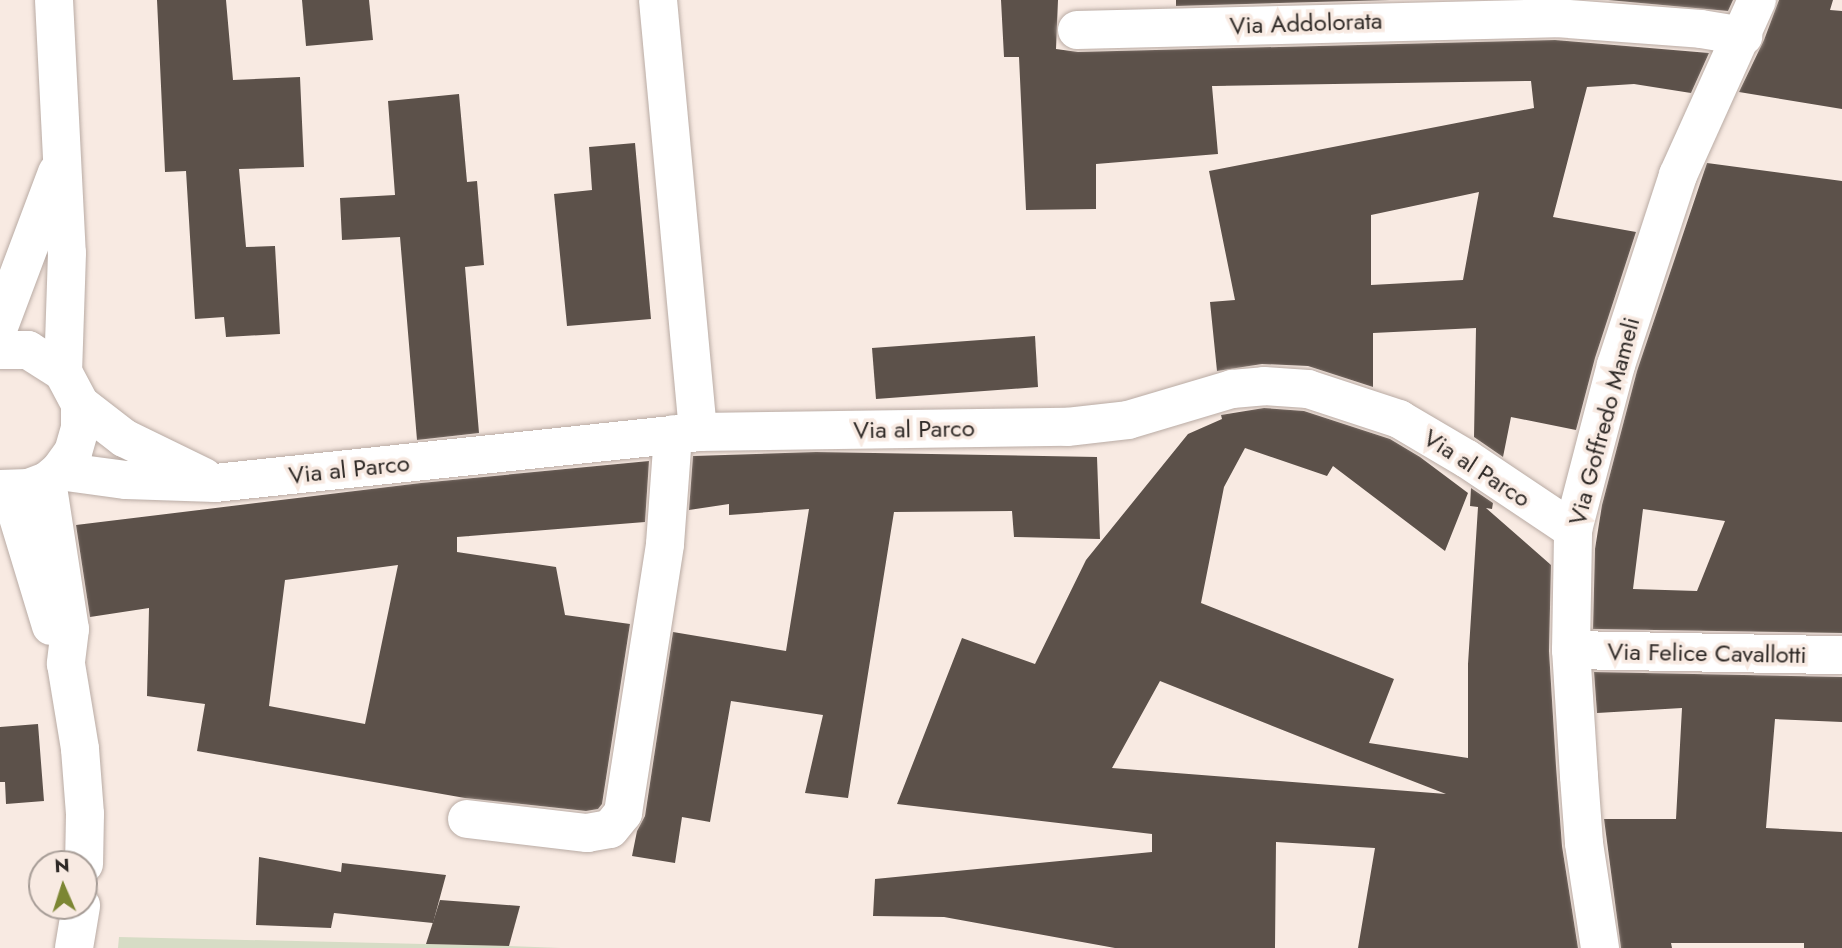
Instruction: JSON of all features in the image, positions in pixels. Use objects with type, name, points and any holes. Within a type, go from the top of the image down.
[{"type":"street","points":[[54,0],[63,157],[71,388],[80,428],[73,452],[53,476],[5,490],[66,664],[79,749],[85,814],[84,850]]},
{"type":"street","points":[[467,819],[587,833],[610,829],[623,813],[665,544],[686,433],[658,0]]},
{"type":"street","name":"Via Goffredo Mameli","points":[[1600,948],[1584,843],[1571,650],[1573,530],[1616,365],[1678,175],[1757,0]]},
{"type":"street","name":"Via Addolorata","points":[[1077,30],[1556,18],[1701,29],[1743,36]]},
{"type":"street","points":[[0,324],[63,157]]},
{"type":"street","points":[[0,350],[28,350],[124,438],[215,483]]},
{"type":"street","name":"Via al Parco","points":[[53,476],[215,483],[686,433],[1067,427],[1128,420],[1232,389],[1264,386],[1308,388],[1399,419],[1467,459],[1573,530]]},
{"type":"street","points":[[53,476],[70,629],[66,664]]},
{"type":"street","name":"Via Felice Cavallotti","points":[[1571,650],[1842,655]]},
{"type":"street","points":[[74,948],[79,920]]},
{"type":"green space","points":[[119,937],[509,946],[561,948],[118,948]]},
{"type":"building","points":[[157,0],[226,0],[233,80],[300,77],[304,167],[239,169],[246,247],[275,246],[280,334],[226,337],[224,317],[195,319],[186,171],[165,172]]},
{"type":"building","points":[[302,0],[369,0],[373,40],[306,46]]},
{"type":"building","points":[[1001,0],[1058,0],[1056,49],[1078,52],[1555,40],[1709,53],[1691,93],[1634,84],[1587,87],[1553,217],[1636,232],[1595,358],[1576,430],[1511,417],[1503,457],[1474,437],[1476,328],[1373,333],[1373,387],[1308,366],[1262,364],[1217,371],[1210,302],[1235,300],[1209,171],[1534,108],[1531,81],[1212,86],[1218,154],[1096,164],[1096,209],[1026,210],[1019,57],[1004,57]],"holes":[[[1479,192],[1463,280],[1371,285],[1371,215]]]},
{"type":"building","points":[[1176,0],[1390,0],[1176,6]]},
{"type":"building","points":[[1608,0],[1733,0],[1728,11]]},
{"type":"building","points":[[1779,0],[1833,0],[1830,10],[1842,11],[1842,109],[1739,92],[1764,40]]},
{"type":"building","points":[[459,94],[467,182],[477,181],[484,265],[465,267],[479,433],[417,440],[400,237],[342,240],[340,198],[395,195],[388,101]]},
{"type":"building","points":[[635,143],[651,319],[567,326],[554,194],[592,190],[589,147]]},
{"type":"building","points":[[1707,163],[1842,181],[1842,633],[1593,629],[1595,549],[1602,505],[1637,371]],"holes":[[[1643,509],[1725,521],[1697,591],[1633,589]]]},
{"type":"building","points":[[1035,336],[1038,387],[876,399],[872,348]]},
{"type":"building","points":[[1264,408],[1304,411],[1390,439],[1420,457],[1468,493],[1445,551],[1333,466],[1327,476],[1245,448],[1224,487],[1201,603],[1394,679],[1369,743],[1468,758],[1468,664],[1478,507],[1470,506],[1471,488],[1493,503],[1492,509],[1486,508],[1551,565],[1549,651],[1556,766],[1562,846],[1578,948],[1358,948],[1375,848],[1276,842],[1275,948],[1115,948],[944,917],[873,916],[875,879],[1152,852],[1152,834],[897,804],[962,638],[1035,664],[1086,560],[1188,434],[1222,419],[1221,415]],"holes":[[[1160,681],[1446,794],[1112,768]]]},
{"type":"building","points":[[816,452],[1097,457],[1100,539],[1014,537],[1012,511],[894,512],[848,798],[805,793],[823,715],[731,701],[710,822],[682,817],[675,863],[632,856],[637,831],[645,816],[673,632],[786,651],[809,509],[729,515],[729,504],[689,510],[693,456]]},
{"type":"building","points":[[649,461],[645,522],[457,537],[457,552],[556,567],[565,615],[630,624],[602,804],[598,809],[586,811],[465,798],[197,751],[205,704],[147,696],[149,608],[90,617],[76,525],[421,483]],"holes":[[[398,565],[365,724],[269,706],[285,580]]]},
{"type":"building","points":[[1594,672],[1842,677],[1842,722],[1775,719],[1766,828],[1842,832],[1842,948],[1804,948],[1804,943],[1671,943],[1672,948],[1621,948],[1604,819],[1676,819],[1682,708],[1597,713]]},
{"type":"building","points":[[38,724],[44,801],[6,804],[5,782],[0,782],[0,727]]},
{"type":"building","points":[[259,857],[341,872],[342,863],[446,875],[433,923],[334,913],[331,928],[256,925]]},
{"type":"building","points":[[440,900],[520,906],[509,946],[426,944]]}]
